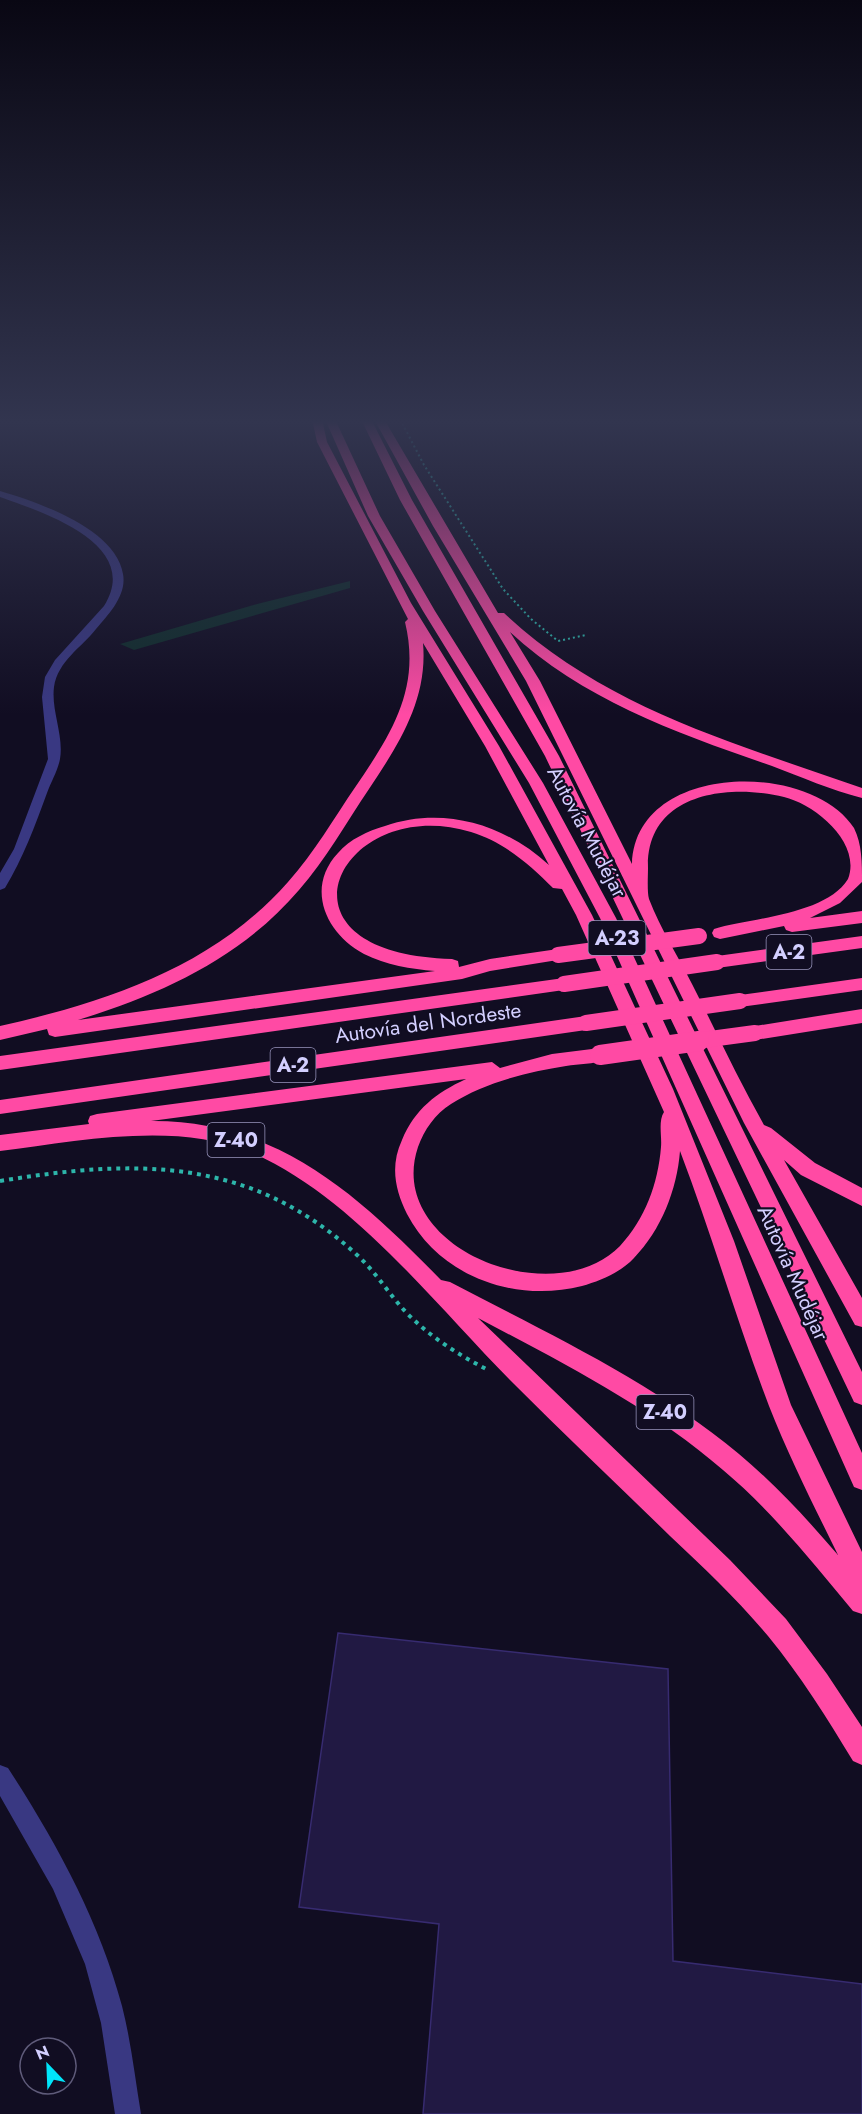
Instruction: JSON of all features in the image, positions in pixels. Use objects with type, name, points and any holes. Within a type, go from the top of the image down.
[{"type":"highway","points":[[361,518],[405,603],[492,746],[584,915],[664,1089],[720,1230],[780,1405],[828,1513],[862,1578]]},
{"type":"highway","name":"Autovía Mudéjar","points":[[375,518],[429,611],[536,783],[608,918],[862,1479]]},
{"type":"highway","name":"Autovía Mudéjar","points":[[416,518],[552,756],[862,1395]]},
{"type":"highway","points":[[434,518],[550,713],[753,1123],[862,1318]]},
{"type":"highway","points":[[0,1033],[94,1010],[163,984],[234,942],[284,898],[306,871],[394,741],[406,715],[416,684],[418,663],[415,632],[405,603]]},
{"type":"highway","points":[[488,605],[545,655],[615,698],[684,728],[862,793]]},
{"type":"highway","points":[[642,900],[639,866],[644,839],[650,825],[661,812],[682,797],[718,787],[739,785],[769,788],[807,799],[839,821],[854,840],[859,859],[859,869],[850,888],[813,910],[720,933]]},
{"type":"highway","points":[[584,915],[562,887],[529,855],[499,836],[472,826],[428,823],[383,831],[353,848],[334,869],[328,896],[330,910],[345,933],[356,942],[382,954],[417,964],[490,965],[720,933],[862,917]]},
{"type":"highway","name":"Autovía del Nordeste","points":[[0,1064],[862,942]]},
{"type":"highway","points":[[0,1038],[462,973],[490,965]]},
{"type":"highway","name":"Autovía del Nordeste","points":[[0,1107],[862,984]]},
{"type":"highway","points":[[0,1134],[600,1055],[862,1016]]},
{"type":"highway","points":[[822,1022],[862,1023]]},
{"type":"highway","points":[[562,1060],[490,1078],[445,1098],[429,1111],[407,1151],[404,1171],[406,1188],[420,1222],[436,1243],[452,1256],[493,1278],[522,1282],[564,1282],[590,1274],[609,1263],[643,1234],[663,1192],[671,1154],[672,1134],[664,1089]]},
{"type":"highway","points":[[753,1123],[808,1169],[862,1198]]},
{"type":"highway","name":"Z-40","points":[[0,1143],[93,1131],[181,1130],[230,1138],[254,1145],[300,1169],[338,1198],[426,1279],[543,1339],[628,1387],[712,1446],[795,1523],[862,1602]]},
{"type":"highway","points":[[426,1279],[519,1374],[721,1568],[765,1615],[809,1670],[862,1752]]},
{"type":"street","points":[[0,885],[20,849],[54,759],[55,745],[48,696],[51,678],[64,657],[106,609],[116,593],[118,577],[115,565],[100,542],[78,525],[60,518]]},
{"type":"street","points":[[0,1776],[27,1817],[77,1911],[106,1993],[120,2057],[128,2114]]},
{"type":"path","points":[[458,518],[503,589],[531,619],[558,641],[586,634]]},
{"type":"path","points":[[0,1181],[71,1168],[142,1165],[212,1174],[246,1184],[277,1198],[315,1221],[355,1253],[405,1311],[452,1349],[488,1370],[519,1374]]},
{"type":"green space","points":[[350,581],[350,588],[134,650],[120,644],[257,604]]},
{"type":"building","points":[[338,1633],[668,1669],[673,1961],[862,1984],[862,2114],[423,2114],[439,1924],[299,1907]]}]
